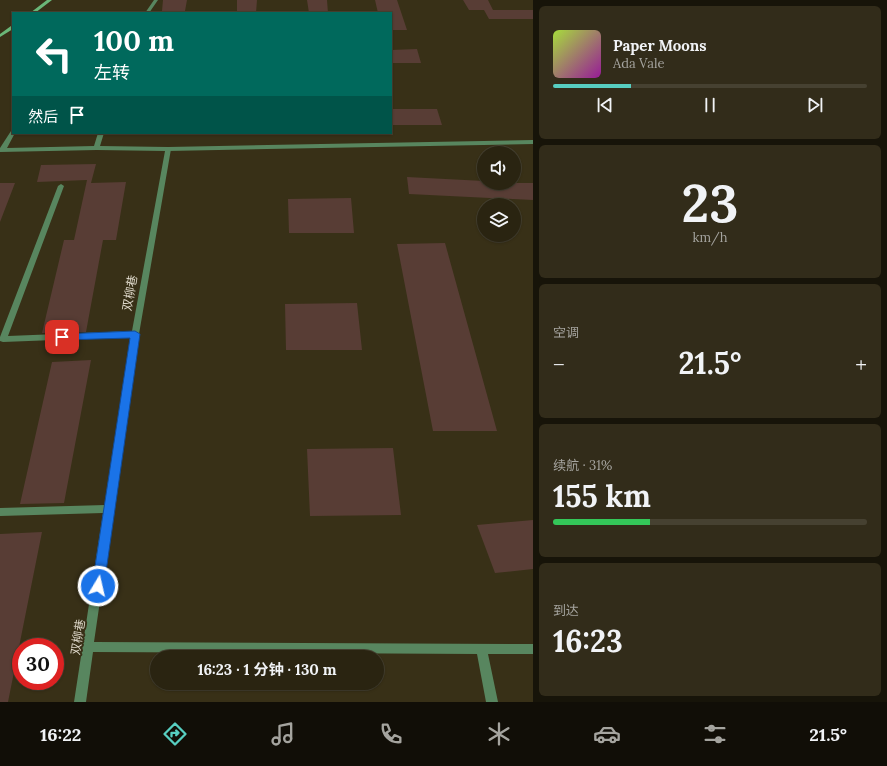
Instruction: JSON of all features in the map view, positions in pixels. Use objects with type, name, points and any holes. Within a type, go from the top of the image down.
[{"type":"street","points":[[33,12],[50,0]]},
{"type":"street","points":[[148,12],[156,0]]},
{"type":"street","points":[[0,36],[12,28]]},
{"type":"street","points":[[1,150],[12,134]]},
{"type":"street","points":[[97,148],[101,134]]},
{"type":"street","points":[[1,150],[97,148],[168,149],[533,142]]},
{"type":"street","name":"双柳巷","points":[[80,702],[135,334],[168,149]]},
{"type":"street","points":[[61,186],[1,339],[135,334]]},
{"type":"street","points":[[0,512],[110,508]]},
{"type":"street","points":[[88,647],[533,649]]},
{"type":"street","points":[[481,649],[492,702]]},
{"type":"building","points":[[163,0],[187,0],[185,11],[151,12],[162,11]]},
{"type":"building","points":[[237,0],[257,0],[256,12],[237,12]]},
{"type":"building","points":[[307,0],[327,0],[328,12],[309,12]]},
{"type":"building","points":[[375,0],[397,0],[407,30],[392,30],[392,12],[378,12]]},
{"type":"building","points":[[463,0],[488,0],[493,10],[533,10],[533,19],[489,19],[484,10],[469,10]]},
{"type":"building","points":[[417,49],[421,63],[392,63],[392,50]]},
{"type":"building","points":[[392,109],[437,109],[442,125],[392,125]]},
{"type":"building","points":[[96,164],[91,183],[126,182],[116,240],[103,240],[86,332],[42,333],[64,240],[74,240],[87,180],[37,182],[41,165]]},
{"type":"building","points":[[407,177],[477,181],[477,190],[521,190],[521,183],[533,183],[533,200],[521,199],[521,198],[409,194]]},
{"type":"building","points":[[0,183],[15,183],[0,222]]},
{"type":"building","points":[[351,198],[354,233],[289,233],[288,199]]},
{"type":"building","points":[[445,243],[497,431],[433,431],[397,244]]},
{"type":"building","points":[[357,303],[362,350],[286,350],[285,304]]},
{"type":"building","points":[[91,360],[64,503],[20,504],[52,362]]},
{"type":"building","points":[[393,448],[401,515],[310,516],[307,449]]},
{"type":"building","points":[[533,520],[533,569],[495,573],[477,525]]},
{"type":"building","points":[[42,532],[21,638],[12,638],[12,682],[8,702],[0,702],[0,534]]},
{"type":"route","points":[[62,337],[135,334],[98,586]]}]
